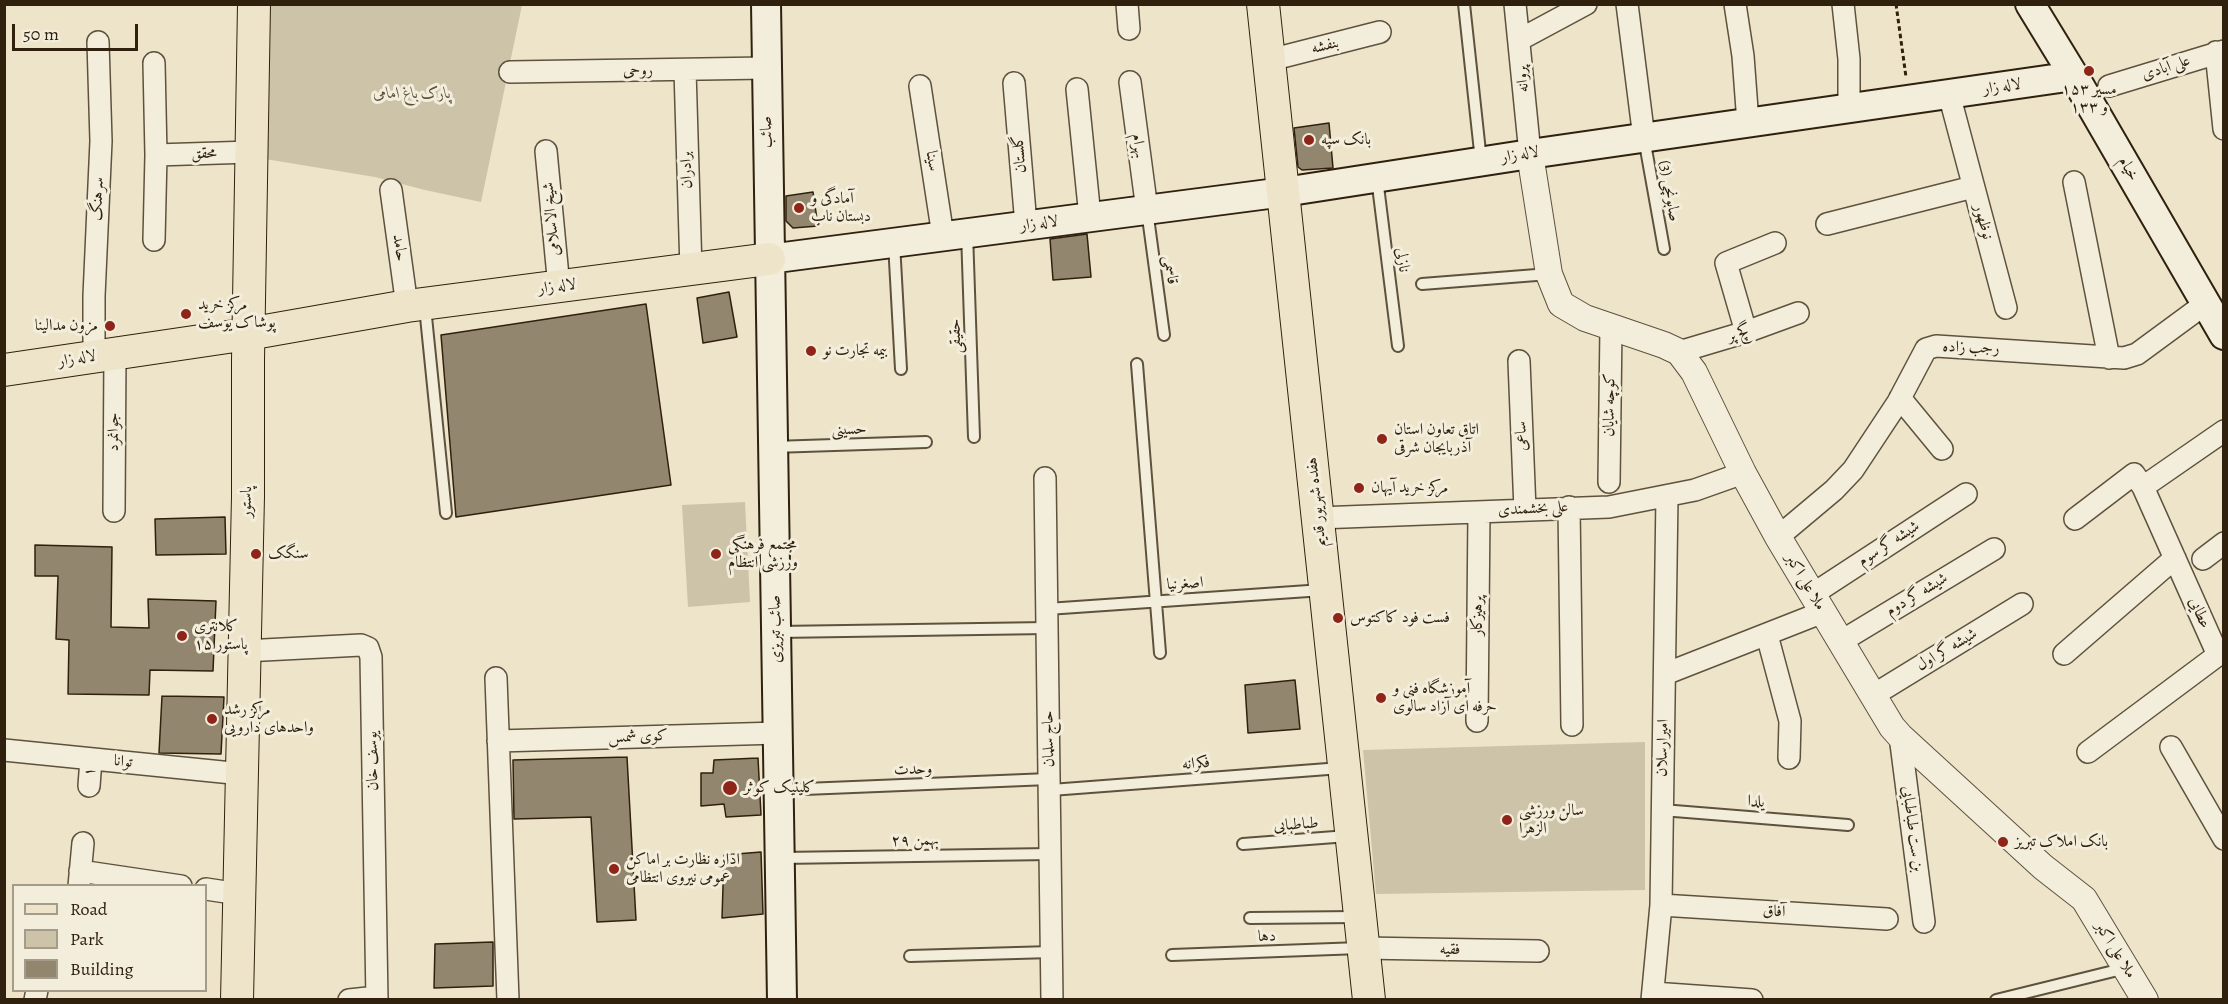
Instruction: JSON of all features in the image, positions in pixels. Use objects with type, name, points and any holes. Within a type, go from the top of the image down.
[{"type":"main road","name":"پاستور","points":[[237,999],[248,496],[248,334],[254,4]]},
{"type":"main road","name":"صائب","points":[[766,4],[769,259]]},
{"type":"main road","name":"هفده شهریور قدیم","points":[[1263,4],[1369,999]]},
{"type":"main road","name":"خیام","points":[[2030,4],[2212,305],[2223,335]]},
{"type":"main road","name":"لاله زار","points":[[4,370],[248,334],[416,305],[1284,192],[1481,161],[2074,76]]},
{"type":"main road","name":"صائب تبریزی","points":[[769,259],[782,999]]},
{"type":"street","points":[[1127,4],[1129,29]]},
{"type":"street","name":"پروانه","points":[[1515,4],[1530,154]]},
{"type":"street","points":[[1519,40],[1586,4]]},
{"type":"street","points":[[1628,4],[1644,138]]},
{"type":"street","points":[[1735,4],[1743,56],[1748,123]]},
{"type":"street","points":[[1844,4],[1849,59],[1848,108]]},
{"type":"street","name":"بنفشه","points":[[1270,60],[1380,32]]},
{"type":"street","name":"سرهنگ","points":[[98,42],[101,141],[94,296],[104,355]]},
{"type":"street","points":[[2219,51],[2223,129]]},
{"type":"street","name":"علی آبادی","points":[[2109,86],[2219,51]]},
{"type":"street","points":[[154,63],[156,155],[154,240]]},
{"type":"street","name":"روحی","points":[[510,72],[766,68]]},
{"type":"street","name":"برادران","points":[[685,70],[691,270]]},
{"type":"street","name":"بهرام","points":[[1130,82],[1147,210]]},
{"type":"street","name":"گلستان","points":[[1014,83],[1026,225]]},
{"type":"street","name":"سینا","points":[[920,86],[955,235]]},
{"type":"street","points":[[1077,89],[1090,217]]},
{"type":"street","name":"نوظهور","points":[[1949,94],[2006,308]]},
{"type":"street","name":"محقق","points":[[156,155],[251,152]]},
{"type":"street","name":"شیخ الاسلامی","points":[[546,152],[559,287]]},
{"type":"street","points":[[1530,154],[1549,274],[1561,304],[1585,318],[1679,352]]},
{"type":"street","points":[[2074,182],[2109,358]]},
{"type":"street","points":[[1827,224],[1973,187]]},
{"type":"street","name":"حامد","points":[[391,190],[416,305]]},
{"type":"street","points":[[1746,332],[1726,263],[1775,243]]},
{"type":"street","name":"رجب زاده","points":[[1778,537],[1834,490],[1853,470],[1900,398],[1926,349],[1936,346],[2124,358],[2138,354],[2212,305]]},
{"type":"street","name":"گچ پر","points":[[1679,352],[1746,332],[1798,313]]},
{"type":"street","name":"کوچه شایان","points":[[1609,482],[1611,327]]},
{"type":"street","name":"ملا علی اکبر","points":[[1679,352],[1694,372],[1743,473],[1778,537],[1872,696],[1900,736],[2043,867],[2084,899],[2145,999]]},
{"type":"street","name":"جوانمرد","points":[[104,355],[114,511]]},
{"type":"street","name":"ساعی","points":[[1519,361],[1525,510]]},
{"type":"street","points":[[1900,398],[1942,448]]},
{"type":"street","points":[[2075,519],[2134,474],[2143,487],[2223,431]]},
{"type":"street","name":"علی بخشمندی","points":[[1318,518],[1609,507],[1695,490],[1743,473]]},
{"type":"street","name":"حاج سلمان","points":[[1045,478],[1052,999]]},
{"type":"street","name":"عطایی","points":[[2088,752],[2218,655],[2143,487]]},
{"type":"street","name":"شیشه گر سوم","points":[[1665,674],[1767,635],[1818,603],[1966,494]]},
{"type":"street","name":"امیرارسلان","points":[[1653,996],[1661,905],[1667,496]]},
{"type":"street","points":[[1569,507],[1572,725]]},
{"type":"street","name":"پرهیزکار","points":[[1477,721],[1479,512]]},
{"type":"street","points":[[2203,558],[2223,543]]},
{"type":"street","name":"شیشه گر دوم","points":[[1840,642],[1994,549]]},
{"type":"street","points":[[2064,654],[2175,558]]},
{"type":"street","name":"شیشه گر اول","points":[[1872,696],[2022,604]]},
{"type":"street","points":[[1767,635],[1790,721],[1789,758]]},
{"type":"street","name":"یوسف خان","points":[[244,651],[361,645],[368,648],[372,669],[377,998]]},
{"type":"street","points":[[496,678],[508,999]]},
{"type":"street","name":"کوی شمس","points":[[498,741],[778,733]]},
{"type":"street","name":"بن ست طباطبایی","points":[[1900,736],[1924,922]]},
{"type":"street","points":[[2171,747],[2223,839]]},
{"type":"street","name":"توانا","points":[[4,750],[242,774]]},
{"type":"street","name":"۱","points":[[89,786],[92,759]]},
{"type":"street","points":[[83,843],[79,878],[166,884]]},
{"type":"street","points":[[207,889],[239,894]]},
{"type":"street","name":"آفاق","points":[[1661,905],[1887,919]]},
{"type":"street","name":"فقیه","points":[[1363,948],[1538,951]]},
{"type":"street","points":[[1653,996],[1752,999]]},
{"type":"street","points":[[349,999],[377,998]]},
{"type":"lane","points":[[1464,4],[1481,161]]},
{"type":"lane","name":"صابونچی (3)","points":[[1644,138],[1664,249]]},
{"type":"lane","name":"نازلی","points":[[1377,178],[1398,346]]},
{"type":"lane","name":"قاسمی","points":[[1147,210],[1164,335]]},
{"type":"lane","name":"حقیقی","points":[[955,235],[974,437]]},
{"type":"lane","points":[[894,243],[901,369]]},
{"type":"lane","points":[[1422,284],[1549,274]]},
{"type":"lane","points":[[416,305],[446,513]]},
{"type":"lane","points":[[1137,364],[1160,653]]},
{"type":"lane","name":"حسینی","points":[[773,447],[926,442]]},
{"type":"lane","name":"اصغرنیا","points":[[776,632],[1047,619],[1156,602],[1326,590]]},
{"type":"lane","name":"فکرانه","points":[[1050,785],[1345,767]]},
{"type":"lane","name":"وحدت","points":[[779,790],[1050,785]]},
{"type":"lane","name":"یلدا","points":[[1662,810],[1848,825]]},
{"type":"lane","name":"طباطبایی","points":[[1243,844],[1352,836]]},
{"type":"lane","name":"۲۹ بهمن","points":[[780,858],[1050,854]]},
{"type":"lane","points":[[1250,918],[1360,917]]},
{"type":"lane","name":"دها","points":[[1172,955],[1363,948]]},
{"type":"lane","points":[[910,956],[1052,952]]},
{"type":"lane","points":[[1996,999],[2126,968]]},
{"type":"path","points":[[1896,4],[1910,100]]},
{"type":"green space","name":"پارک باغ امامی","points":[[383,4],[522,5],[481,202],[375,177],[265,159],[268,5],[382,6]]},
{"type":"green space","name":"مجتمع فرهنگی ورزشی انتظام","points":[[745,502],[750,602],[688,607],[682,505]]},
{"type":"green space","name":"سالن ورزشی الزهرا","points":[[1645,742],[1645,890],[1376,894],[1363,750]]},
{"type":"building","name":"بانک سپه","points":[[1329,123],[1333,168],[1302,170],[1298,167],[1294,128]]},
{"type":"building","name":"آمادگی و دبستان ناب","points":[[813,192],[818,226],[793,228],[786,221],[786,196]]},
{"type":"building","points":[[1087,234],[1091,277],[1053,280],[1050,239]]},
{"type":"building","points":[[729,292],[737,337],[703,343],[697,298]]},
{"type":"building","points":[[646,304],[671,485],[456,517],[441,335]]},
{"type":"building","points":[[225,517],[226,554],[156,555],[155,519]]},
{"type":"building","points":[[35,545],[112,547],[111,627],[149,628],[148,599],[216,601],[213,671],[150,670],[149,695],[68,694],[69,640],[56,639],[58,576],[35,576]]},
{"type":"building","points":[[1295,680],[1300,729],[1248,733],[1245,685]]},
{"type":"building","points":[[162,696],[224,697],[221,754],[159,753]]},
{"type":"building","name":"اداره نظارت بر اماکن عمومی نیروی انتظامی","points":[[627,757],[636,920],[597,922],[591,817],[514,819],[513,760]]},
{"type":"building","name":"کلینیک کوثر","points":[[758,758],[761,815],[726,817],[724,804],[701,806],[701,773],[713,773],[714,760]]},
{"type":"building","points":[[761,852],[763,914],[722,918],[724,855]]},
{"type":"building","points":[[493,942],[493,986],[434,988],[435,944]]},
{"type":"place","name":"مسیر ۱۵۳ و ۱۳۳","points":[[2089,71]]},
{"type":"place","name":"بانک سپه","points":[[1309,140]]},
{"type":"place","name":"آمادگی و دبستان ناب","points":[[799,208]]},
{"type":"place","name":"مرکز خرید پوشاک یوسف","points":[[186,314]]},
{"type":"place","name":"مزون مدالینا","points":[[110,326]]},
{"type":"place","name":"بیمه تجارت نو","points":[[811,351]]},
{"type":"place","name":"اتاق تعاون استان آذربایجان شرقی","points":[[1382,439]]},
{"type":"place","name":"مرکز خرید آیهان","points":[[1359,488]]},
{"type":"place","name":"سنگک","points":[[256,554]]},
{"type":"place","name":"مجتمع فرهنگی ورزشی انتظام","points":[[716,554]]},
{"type":"place","name":"فست فود کاکتوس","points":[[1338,618]]},
{"type":"place","name":"کلانتری ۱۵ پاستور","points":[[182,636]]},
{"type":"place","name":"آموزشگاه فنی و حرفه ای آزاد سالوی","points":[[1381,698]]},
{"type":"place","name":"مرکز رشد واحدهای دارویی","points":[[212,719]]},
{"type":"place","name":"کلینیک کوثر","points":[[730,788]]},
{"type":"place","name":"سالن ورزشی الزهرا","points":[[1507,820]]},
{"type":"place","name":"بانک املاک تبریز","points":[[2003,842]]},
{"type":"place","name":"اداره نظارت بر اماکن عمومی نیروی انتظامی","points":[[614,869]]}]
